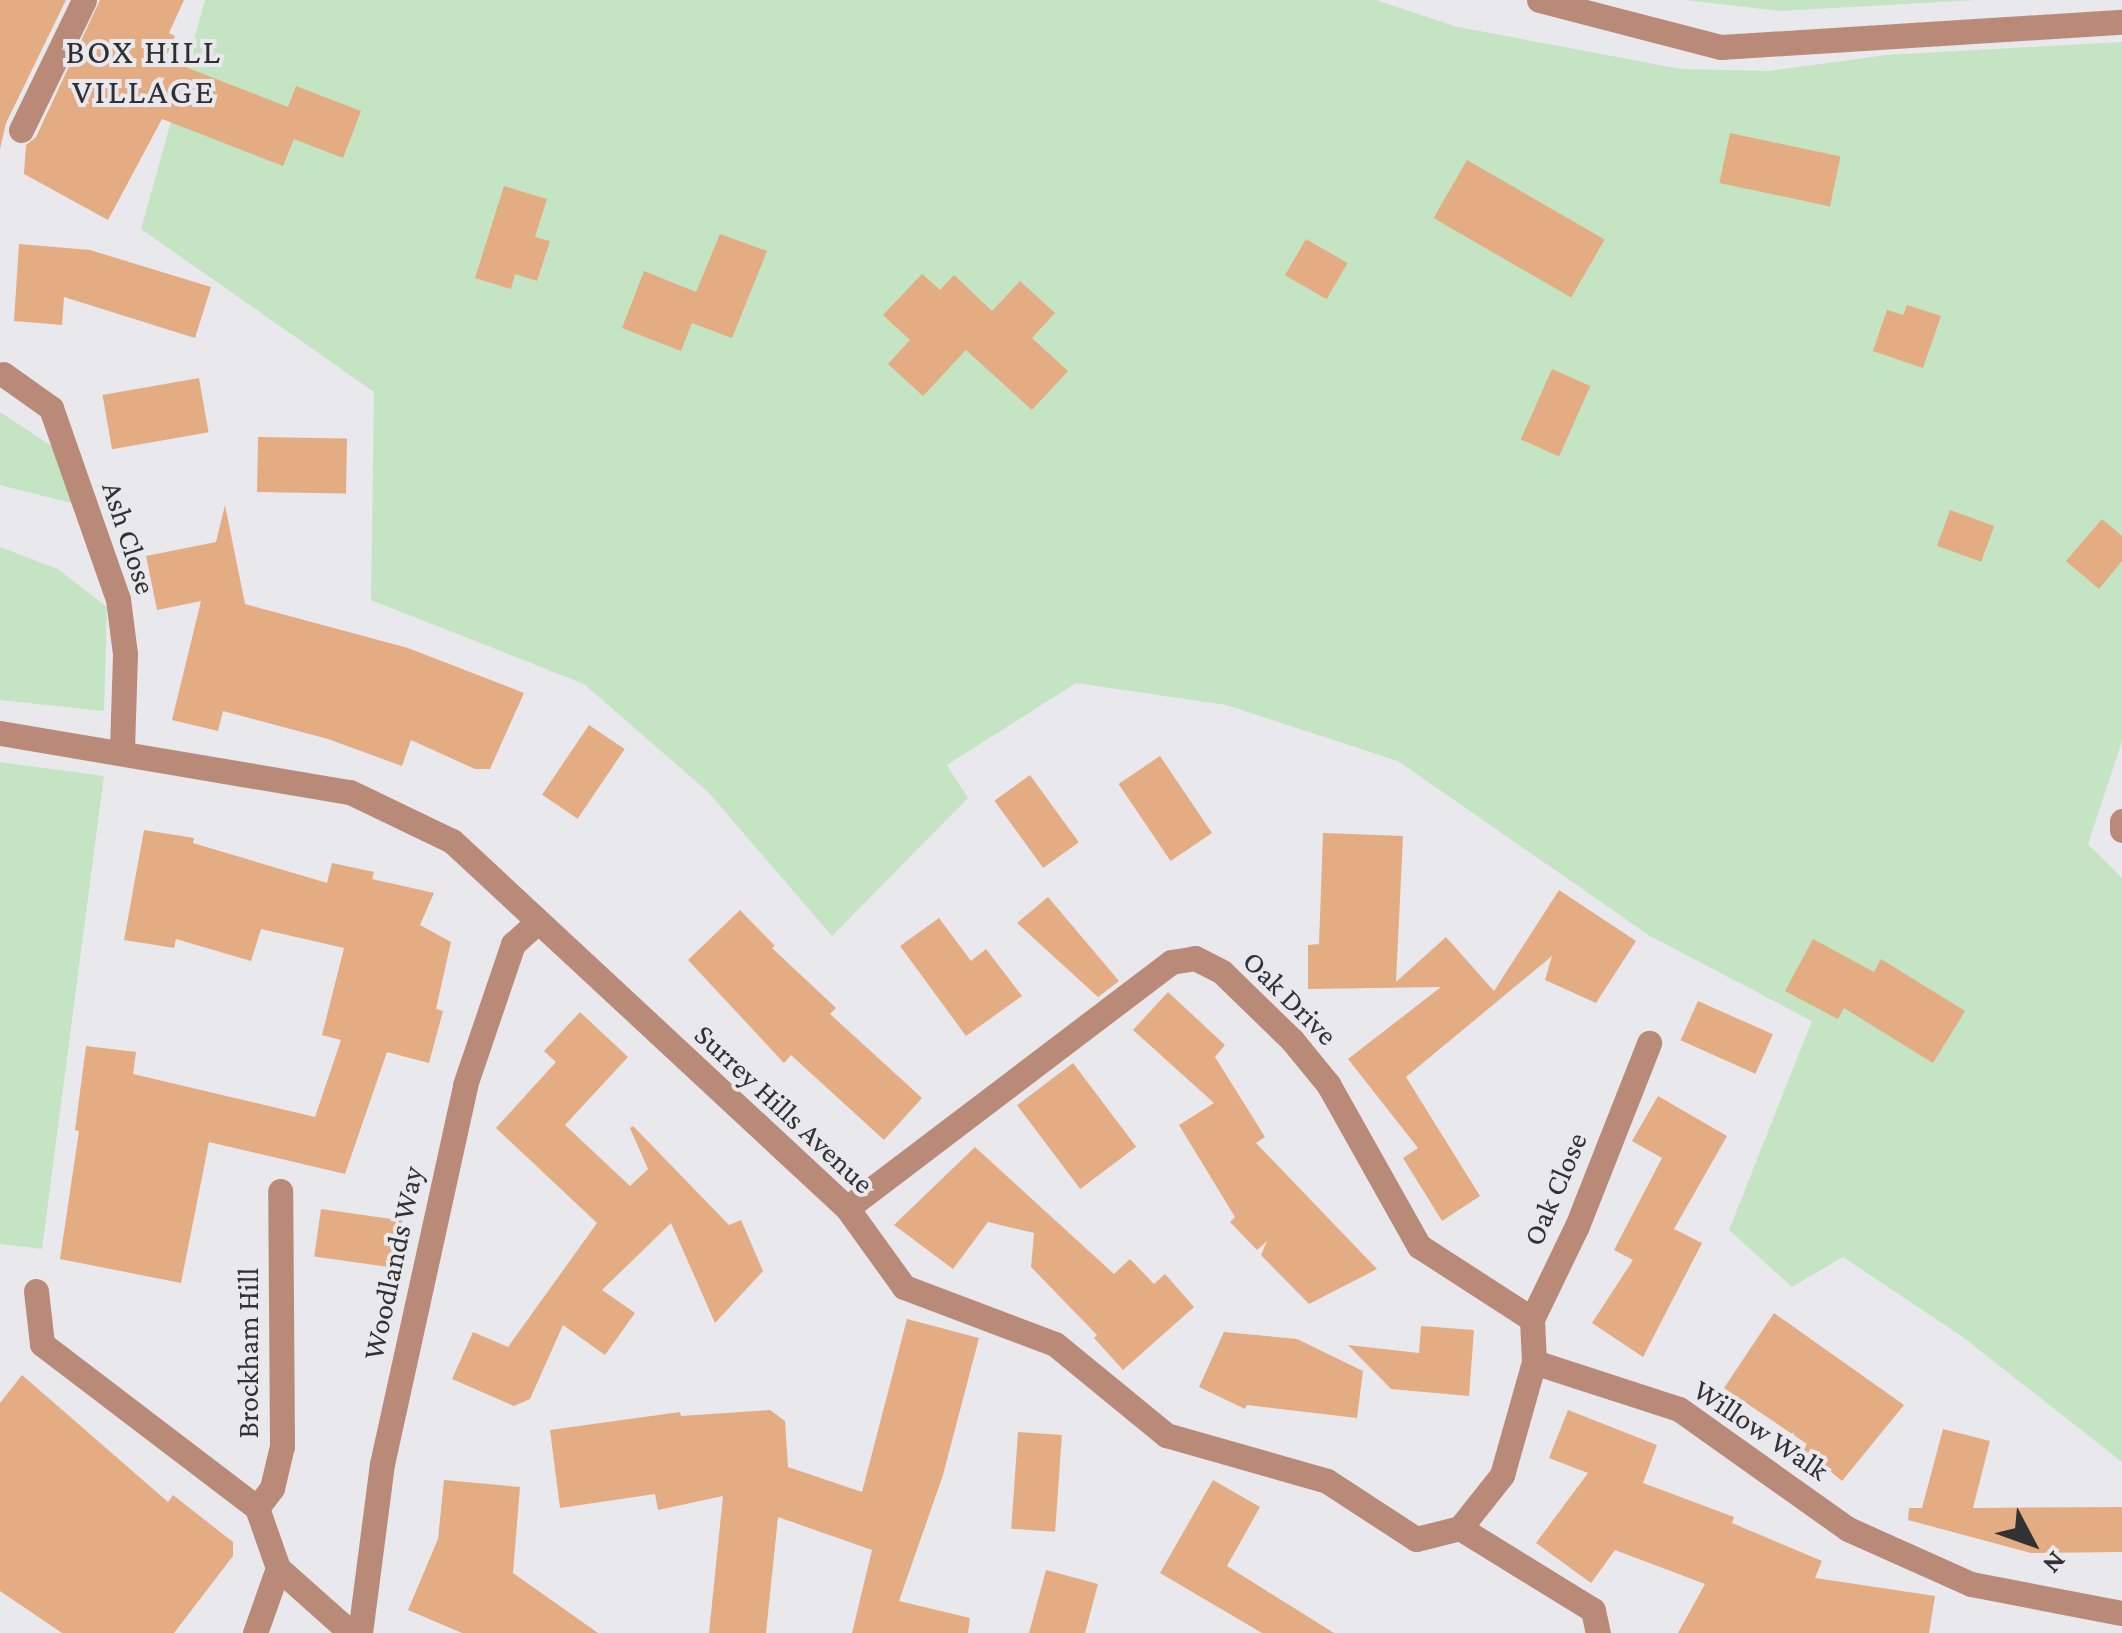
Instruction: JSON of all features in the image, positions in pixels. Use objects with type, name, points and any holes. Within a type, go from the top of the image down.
[{"type":"street","points":[[21,130],[84,0]]},
{"type":"street","points":[[1539,0],[1721,47],[2122,22]]},
{"type":"street","name":"Ash Close","points":[[4,374],[52,408],[118,599],[125,654],[122,750]]},
{"type":"street","name":"Surrey Hills Avenue","points":[[0,733],[122,750],[350,792],[452,841],[846,1208],[904,1288],[1055,1344],[1166,1435],[1327,1481],[1416,1538],[1460,1528]]},
{"type":"street","points":[[2122,821],[2122,830]]},
{"type":"street","name":"Woodlands Way","points":[[360,1633],[382,1464],[465,1084],[513,944],[536,922]]},
{"type":"street","name":"Oak Drive","points":[[846,1208],[1171,962],[1195,958],[1222,972],[1292,1040],[1328,1084],[1419,1246],[1532,1319]]},
{"type":"street","name":"Oak Close","points":[[1534,1362],[1532,1319],[1577,1226],[1649,1043]]},
{"type":"street","name":"Brockham Hill","points":[[36,1292],[42,1344],[257,1508],[272,1488],[282,1446],[280,1191]]},
{"type":"street","points":[[1534,1362],[1502,1475],[1460,1528],[1592,1610],[1598,1633]]},
{"type":"street","name":"Willow Walk","points":[[1534,1362],[1680,1409],[1848,1529],[1971,1584],[2122,1613]]},
{"type":"street","points":[[257,1508],[278,1568],[351,1633]]},
{"type":"street","points":[[255,1633],[278,1568]]},
{"type":"green space","points":[[205,0],[1376,0],[1458,27],[1681,69],[1769,71],[1886,55],[2122,42],[2122,741],[2088,844],[2122,878],[2122,1462],[1964,1338],[1843,1257],[1792,1287],[1729,1230],[1812,1021],[1650,936],[1398,761],[1226,705],[1076,683],[947,765],[968,798],[832,936],[708,792],[584,684],[371,600],[374,392],[141,229]]},
{"type":"green space","points":[[1685,0],[1977,0],[1779,11]]},
{"type":"green space","points":[[0,412],[62,453],[79,505],[0,485]]},
{"type":"green space","points":[[0,547],[58,569],[107,607],[104,711],[0,700]]},
{"type":"green space","points":[[0,762],[104,776],[42,1249],[0,1244]]},
{"type":"building","points":[[0,0],[66,0],[6,123],[0,149]]},
{"type":"building","points":[[100,0],[184,0],[169,33],[175,36],[165,59],[288,107],[296,86],[361,111],[343,158],[294,139],[283,166],[162,119],[108,220],[24,174],[26,145],[36,137]]},
{"type":"building","points":[[1730,133],[1841,156],[1830,206],[1719,183]]},
{"type":"building","points":[[1467,160],[1605,240],[1571,298],[1434,218]]},
{"type":"building","points":[[504,186],[547,199],[535,237],[550,241],[537,281],[515,274],[511,289],[475,278]]},
{"type":"building","points":[[720,234],[767,251],[732,338],[692,323],[681,351],[622,328],[644,271],[696,292]]},
{"type":"building","points":[[1306,239],[1348,263],[1327,299],[1285,275]]},
{"type":"building","points":[[19,244],[90,250],[211,287],[195,338],[64,297],[62,325],[14,321]]},
{"type":"building","points":[[922,274],[940,290],[954,275],[992,311],[1020,281],[1055,313],[1032,338],[1068,371],[1032,410],[966,350],[923,396],[888,364],[910,340],[883,315]]},
{"type":"building","points":[[1907,305],[1941,316],[1923,368],[1873,351],[1887,310],[1903,315]]},
{"type":"building","points":[[1552,369],[1590,386],[1559,456],[1521,439]]},
{"type":"building","points":[[199,378],[209,432],[112,449],[102,395]]},
{"type":"building","points":[[258,437],[347,439],[346,494],[257,492]]},
{"type":"building","points":[[225,505],[245,604],[408,648],[524,693],[490,769],[475,769],[411,740],[402,766],[328,739],[223,711],[218,731],[172,720],[201,601],[157,610],[146,556],[216,542]]},
{"type":"building","points":[[1950,510],[1994,526],[1981,562],[1937,546]]},
{"type":"building","points":[[2102,519],[2122,536],[2122,561],[2099,589],[2066,561]]},
{"type":"building","points":[[589,725],[625,749],[578,819],[542,795]]},
{"type":"building","points":[[1160,756],[1212,833],[1171,861],[1119,784]]},
{"type":"building","points":[[1030,775],[1079,842],[1043,868],[994,801]]},
{"type":"building","points":[[144,830],[194,838],[193,843],[327,883],[332,863],[374,872],[372,879],[434,893],[420,925],[451,942],[436,1009],[443,1011],[429,1063],[387,1052],[345,1174],[209,1142],[181,1283],[60,1259],[79,1131],[75,1130],[86,1046],[136,1052],[133,1074],[315,1117],[341,1040],[322,1035],[344,948],[261,929],[251,961],[176,939],[174,948],[124,940]]},
{"type":"building","points":[[1323,833],[1403,836],[1396,982],[1446,937],[1494,991],[1559,890],[1636,941],[1596,1003],[1545,980],[1552,956],[1406,1077],[1480,1196],[1442,1221],[1403,1158],[1418,1148],[1348,1059],[1441,987],[1308,989],[1308,945],[1319,944]]},
{"type":"building","points":[[1048,897],[1119,981],[1098,997],[1017,923]]},
{"type":"building","points":[[740,910],[775,946],[772,948],[836,1008],[830,1014],[922,1098],[884,1140],[791,1055],[784,1063],[688,960]]},
{"type":"building","points":[[939,918],[971,961],[986,949],[1022,996],[966,1036],[900,946]]},
{"type":"building","points":[[1813,939],[1874,972],[1881,959],[1965,1011],[1933,1063],[1844,1008],[1838,1019],[1785,991]]},
{"type":"building","points":[[1168,992],[1225,1045],[1215,1057],[1265,1137],[1256,1143],[1377,1269],[1309,1304],[1261,1255],[1267,1241],[1257,1250],[1230,1222],[1235,1217],[1179,1125],[1214,1103],[1133,1030]]},
{"type":"building","points":[[1698,1001],[1773,1034],[1755,1074],[1681,1040]]},
{"type":"building","points":[[580,1012],[628,1057],[565,1125],[630,1186],[648,1169],[630,1128],[633,1126],[729,1225],[741,1220],[763,1271],[715,1323],[671,1223],[602,1290],[635,1313],[605,1355],[563,1325],[530,1399],[514,1406],[452,1379],[473,1332],[508,1347],[597,1223],[496,1128],[556,1062],[544,1051]]},
{"type":"building","points":[[1073,1063],[1136,1147],[1080,1189],[1017,1105]]},
{"type":"building","points":[[1658,1096],[1727,1136],[1674,1229],[1702,1243],[1643,1357],[1592,1323],[1633,1260],[1614,1250],[1662,1158],[1632,1141]]},
{"type":"building","points":[[975,1147],[1114,1274],[1130,1259],[1154,1284],[1165,1274],[1194,1307],[1123,1370],[1094,1338],[1097,1335],[1031,1267],[1034,1233],[988,1222],[953,1269],[894,1225]]},
{"type":"building","points":[[321,1209],[402,1220],[396,1268],[314,1257]]},
{"type":"building","points":[[1774,1313],[1904,1405],[1842,1481],[1803,1449],[1807,1444],[1724,1388]]},
{"type":"building","points":[[907,1319],[979,1338],[943,1475],[899,1601],[970,1618],[968,1633],[852,1633],[872,1550],[778,1517],[766,1633],[709,1633],[723,1496],[658,1510],[655,1494],[560,1508],[550,1430],[680,1412],[681,1416],[770,1410],[785,1421],[788,1467],[862,1492]]},
{"type":"building","points":[[1421,1326],[1474,1330],[1469,1396],[1391,1389],[1348,1345],[1419,1353]]},
{"type":"building","points":[[1224,1332],[1297,1339],[1363,1371],[1357,1418],[1247,1405],[1245,1409],[1199,1387]]},
{"type":"building","points":[[22,1375],[168,1502],[173,1495],[233,1542],[233,1556],[174,1633],[62,1633],[0,1591],[0,1403]]},
{"type":"building","points":[[1568,1410],[1657,1445],[1643,1483],[1734,1517],[1732,1523],[1822,1561],[1815,1578],[1935,1596],[1929,1633],[1678,1633],[1705,1584],[1615,1550],[1591,1583],[1536,1543],[1588,1473],[1549,1458]]},
{"type":"building","points":[[1943,1429],[1990,1441],[1973,1508],[2122,1507],[2122,1552],[2031,1553],[1908,1520],[1909,1508],[1922,1508]]},
{"type":"building","points":[[1018,1432],[1062,1435],[1055,1532],[1011,1529]]},
{"type":"building","points":[[444,1480],[520,1487],[513,1573],[598,1633],[462,1633],[408,1610],[438,1539]]},
{"type":"building","points":[[1213,1480],[1260,1507],[1227,1566],[1334,1633],[1262,1633],[1160,1573]]},
{"type":"building","points":[[1046,1570],[1098,1584],[1085,1633],[1029,1633]]},
{"type":"district","name":"BOX HILL VILLAGE","points":[[144,72]]}]
